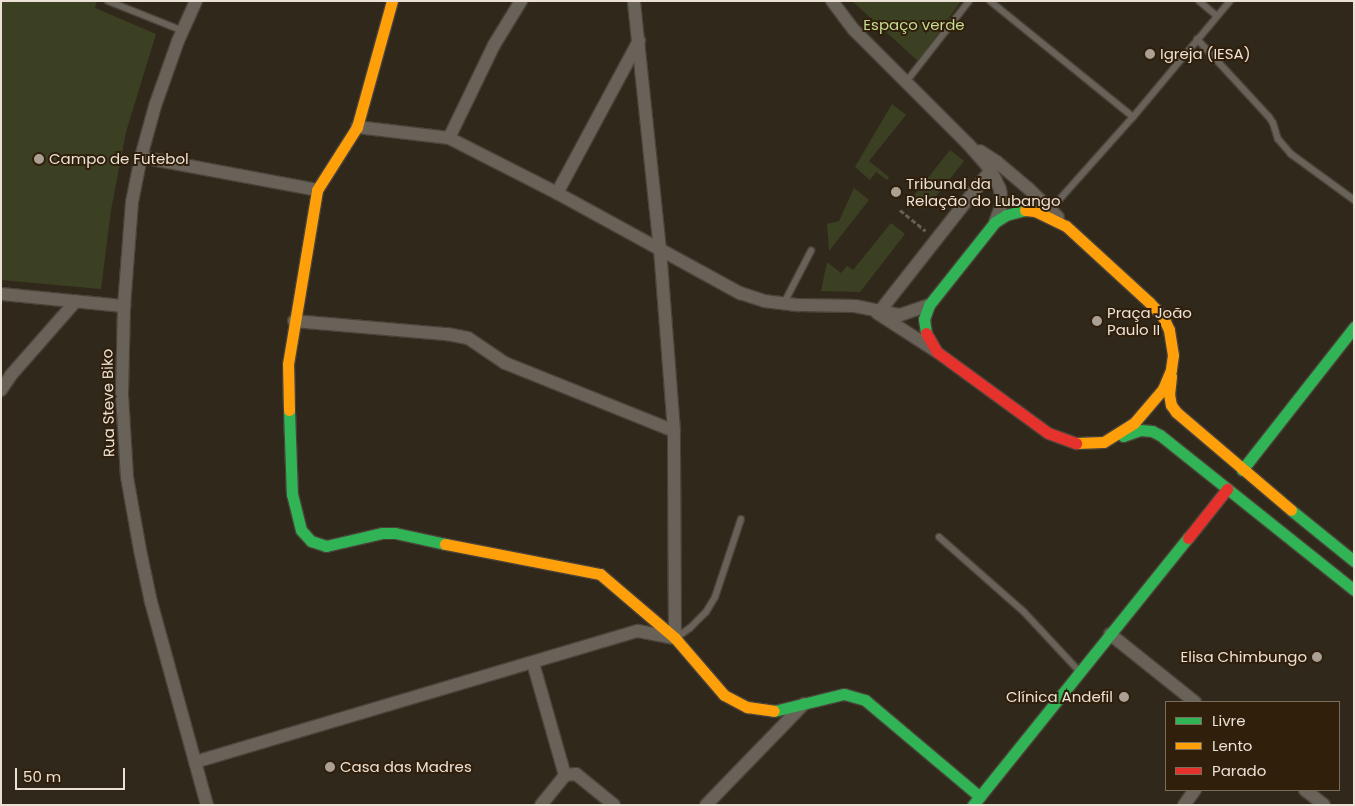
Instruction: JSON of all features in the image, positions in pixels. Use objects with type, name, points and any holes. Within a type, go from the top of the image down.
[{"type":"street","name":"Rua Steve Biko","points":[[196,1],[155,106],[141,157],[128,243],[122,394],[127,477],[151,602],[206,805]]},
{"type":"street","points":[[392,1],[357,127],[317,190],[294,321],[288,364],[292,494],[301,530],[311,541],[326,546],[382,533],[395,532],[456,547],[600,574],[675,638],[724,695],[747,707],[771,712],[844,694],[865,700],[976,801],[1227,489]]},
{"type":"street","points":[[449,138],[494,45],[520,1]]},
{"type":"street","points":[[634,1],[660,250],[674,431],[675,638]]},
{"type":"street","points":[[832,1],[854,30],[906,84],[969,144],[991,170],[1000,189],[1002,204],[995,222],[929,305],[924,318],[924,328],[937,352]]},
{"type":"street","points":[[557,193],[638,41]]},
{"type":"street","points":[[357,127],[449,138],[557,193],[740,293],[764,301],[784,304],[855,306],[900,314],[929,305]]},
{"type":"street","points":[[969,144],[997,162],[1135,288],[1163,317],[1173,341],[1174,355],[1169,394],[1171,405],[1176,412],[1242,470],[1354,561]]},
{"type":"street","points":[[141,157],[317,190]]},
{"type":"street","points":[[875,310],[937,239],[991,170]]},
{"type":"street","points":[[995,222],[1006,215],[1025,210],[1035,211],[1066,226]]},
{"type":"street","points":[[1,294],[124,306]]},
{"type":"street","points":[[1,390],[11,375],[76,301]]},
{"type":"street","points":[[875,310],[937,352],[1048,433],[1078,444],[1103,442],[1140,430],[1160,434],[1354,590]]},
{"type":"street","points":[[294,321],[447,334],[468,338],[505,364],[674,431]]},
{"type":"street","points":[[1242,470],[1354,327]]},
{"type":"street","points":[[1103,442],[1134,423],[1148,408],[1163,389],[1171,370],[1174,355]]},
{"type":"street","points":[[1232,469],[1242,470],[1248,479],[1245,488],[1234,492],[1227,489],[1223,479],[1226,473],[1232,469]]},
{"type":"street","points":[[195,762],[638,631],[675,638]]},
{"type":"street","points":[[1110,634],[1194,701]]},
{"type":"street","points":[[533,663],[565,775]]},
{"type":"street","points":[[706,805],[806,702]]},
{"type":"street","points":[[542,805],[565,775],[576,774],[586,779],[614,805]]},
{"type":"street","points":[[1184,805],[1194,791]]},
{"type":"street","points":[[1306,791],[1324,805]]},
{"type":"lane","points":[[108,1],[183,31]]},
{"type":"lane","points":[[906,84],[969,1]]},
{"type":"lane","points":[[990,1],[1134,117]]},
{"type":"lane","points":[[1199,1],[1218,16]]},
{"type":"lane","points":[[1050,210],[1134,117],[1230,1]]},
{"type":"lane","points":[[1197,39],[1273,123],[1278,139],[1291,154],[1354,200]]},
{"type":"lane","points":[[784,304],[811,251]]},
{"type":"lane","points":[[675,638],[690,628],[706,612],[715,596],[741,520]]},
{"type":"lane","points":[[939,537],[1024,612],[1080,672]]},
{"type":"path","points":[[900,210],[937,239]]},
{"type":"green space","points":[[1,1],[97,1],[95,8],[156,34],[126,132],[111,210],[101,289],[1,280]]},
{"type":"green space","name":"Espaço verde","points":[[852,1],[961,1],[918,61]]},
{"type":"green space","points":[[892,104],[906,115],[869,161],[889,177],[887,180],[876,172],[870,180],[855,167]]},
{"type":"green space","points":[[950,150],[964,161],[926,209],[912,198]]},
{"type":"green space","points":[[854,188],[869,200],[829,251],[827,224],[839,221]]},
{"type":"green space","points":[[891,223],[905,234],[860,292],[821,291],[827,262],[841,273],[847,266],[853,270]]},
{"type":"traffic: fast","points":[[926,333],[924,319],[929,305],[995,222],[1006,215],[1025,210]]},
{"type":"traffic: fast","points":[[1242,470],[1354,327]]},
{"type":"traffic: fast","points":[[289,410],[292,494],[301,530],[311,541],[326,546],[382,533],[395,533],[445,544]]},
{"type":"traffic: fast","points":[[1123,436],[1140,430],[1152,431],[1160,435],[1354,590]]},
{"type":"traffic: fast","points":[[1291,510],[1354,561]]},
{"type":"traffic: fast","points":[[973,805],[1188,538]]},
{"type":"traffic: fast","points":[[774,711],[844,694],[865,700],[980,797]]},
{"type":"traffic: slow","points":[[289,410],[288,364],[317,190],[357,127],[392,1]]},
{"type":"traffic: slow","points":[[1025,210],[1035,211],[1066,226],[1149,302],[1163,317],[1169,330],[1173,355],[1171,370],[1163,389],[1134,423],[1103,442],[1076,443]]},
{"type":"traffic: slow","points":[[1171,376],[1169,394],[1171,405],[1176,412],[1291,510]]},
{"type":"traffic: slow","points":[[445,544],[600,574],[675,638],[724,695],[747,707],[774,711]]},
{"type":"traffic: jam","points":[[926,333],[937,352],[1048,433],[1076,443]]},
{"type":"traffic: jam","points":[[1188,538],[1227,489]]},
{"type":"place","name":"Igreja (IESA)","points":[[1150,54]]},
{"type":"place","name":"Campo de Futebol","points":[[39,159]]},
{"type":"place","name":"Tribunal da Relação do Lubango","points":[[896,192]]},
{"type":"place","name":"Praça João Paulo II","points":[[1097,321]]},
{"type":"place","name":"Elisa Chimbungo","points":[[1317,657]]},
{"type":"place","name":"Clínica Andefil","points":[[1124,697]]},
{"type":"place","name":"Casa das Madres","points":[[330,767]]}]
